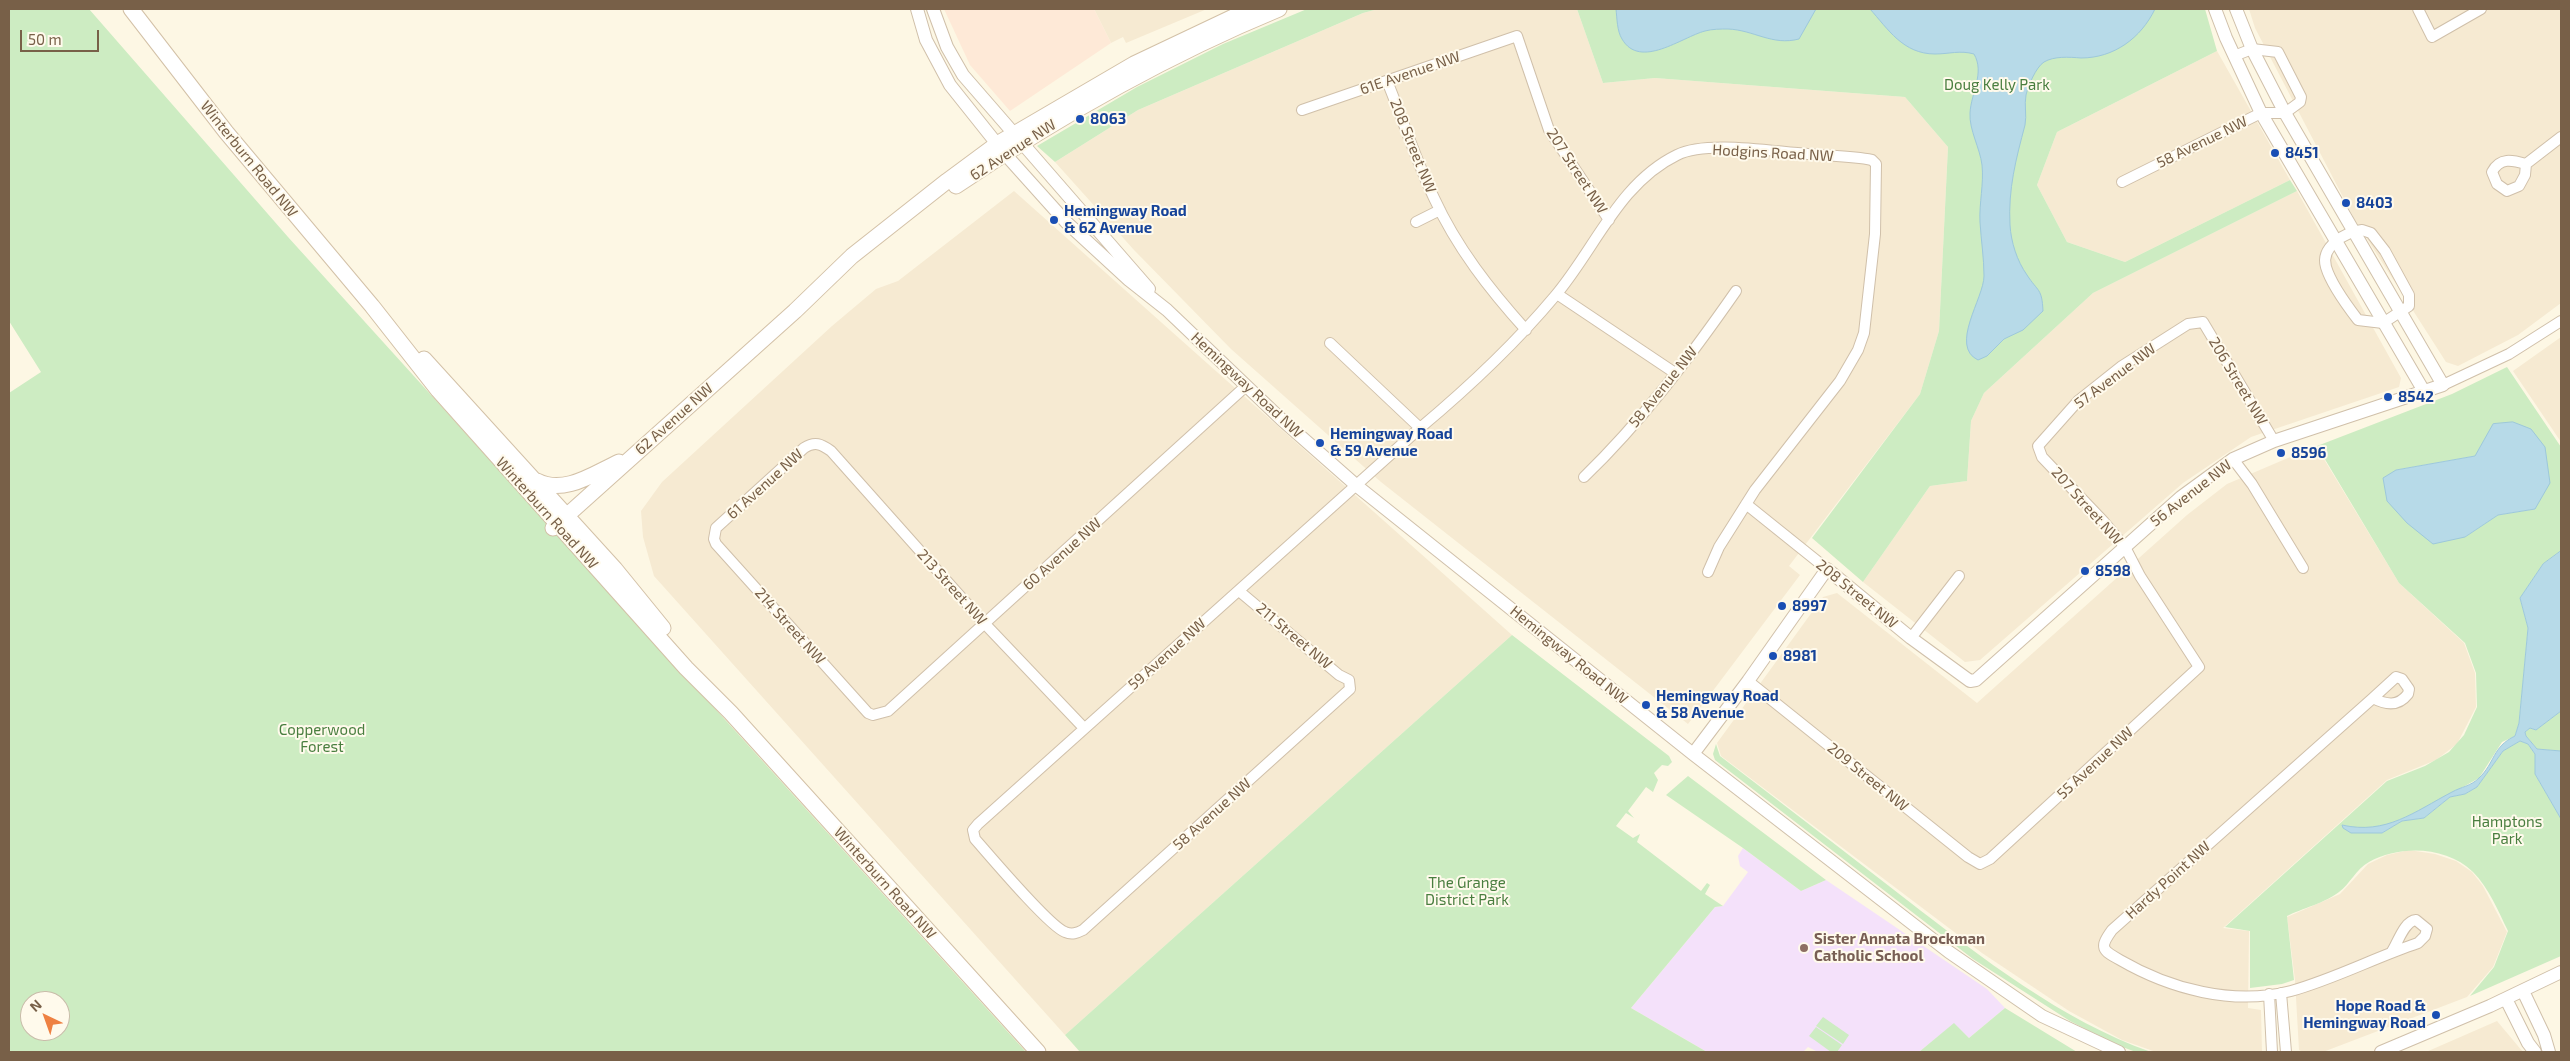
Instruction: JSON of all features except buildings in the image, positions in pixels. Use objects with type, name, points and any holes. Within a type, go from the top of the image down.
[{"type":"main road","name":"Winterburn Road NW","points":[[131,9],[226,132],[372,306],[438,390],[559,522],[686,668],[731,713],[1038,1052]]},
{"type":"main road","name":"62 Avenue NW","points":[[1018,139],[1134,64],[1250,9]]},
{"type":"main road","name":"62 Avenue NW","points":[[559,522],[795,311],[1001,149],[1139,74],[1279,9]]},
{"type":"main road","name":"Winterburn Road NW","points":[[372,306],[444,380],[534,479],[559,522]]},
{"type":"main road","points":[[534,479],[549,487],[567,486],[634,455]]},
{"type":"street","name":"Hemingway Road NW","points":[[917,9],[926,40],[950,85],[1001,149],[1066,222],[1129,280],[1167,310]]},
{"type":"street","name":"Hemingway Road NW","points":[[933,9],[947,47],[963,75],[1167,310],[1246,386],[1358,486],[1693,754],[1949,952],[2042,1016],[2119,1052]]},
{"type":"street","points":[[2215,9],[2234,56],[2261,113],[2424,393]]},
{"type":"street","points":[[2236,9],[2252,49],[2285,113],[2443,385]]},
{"type":"street","points":[[2418,9],[2432,37],[2480,9]]},
{"type":"street","name":"61E Avenue NW","points":[[1302,110],[1518,36]]},
{"type":"street","name":"207 Street NW","points":[[1518,36],[1549,130],[1609,220]]},
{"type":"street","points":[[2234,56],[2252,49],[2273,50],[2281,56],[2301,96],[2297,106],[2285,113]]},
{"type":"street","name":"208 Street NW","points":[[1388,81],[1440,210],[1477,271],[1526,330]]},
{"type":"street","name":"58 Avenue NW","points":[[2122,182],[2261,113],[2285,113]]},
{"type":"street","points":[[2526,164],[2561,136]]},
{"type":"street","name":"Hodgins Road NW","points":[[1358,486],[1420,428],[1468,389],[1526,330],[1556,294],[1626,194],[1649,171],[1678,154],[1694,149],[1728,148],[1866,159],[1876,164],[1874,252],[1864,333],[1858,350],[1840,381],[1746,504],[1719,547],[1708,572]]},
{"type":"street","name":"208 Street NW","points":[[1416,222],[1440,210]]},
{"type":"street","points":[[2352,231],[2370,233],[2385,251],[2409,295],[2409,306],[2383,323],[2358,320],[2348,307],[2325,266],[2327,252],[2334,241],[2352,231]]},
{"type":"street","name":"58 Avenue NW","points":[[1584,477],[1614,448],[1675,373],[1736,292]]},
{"type":"street","points":[[1556,294],[1675,373]]},
{"type":"street","name":"56 Avenue NW","points":[[1970,682],[1976,680],[2181,496],[2233,459],[2274,441],[2424,393],[2509,354],[2561,321]]},
{"type":"street","name":"206 Street NW","points":[[2203,322],[2274,441]]},
{"type":"street","name":"57 Avenue NW","points":[[2038,446],[2078,401],[2122,366],[2188,324],[2203,322]]},
{"type":"street","points":[[1330,343],[1420,428]]},
{"type":"street","name":"60 Avenue NW","points":[[873,714],[888,711],[1246,386]]},
{"type":"street","name":"61 Avenue NW","points":[[714,534],[716,528],[804,448],[810,444],[821,444]]},
{"type":"street","name":"213 Street NW","points":[[821,444],[831,451],[985,624],[1084,728]]},
{"type":"street","name":"207 Street NW","points":[[2038,446],[2042,457],[2104,522],[2124,547],[2140,576],[2199,667]]},
{"type":"street","points":[[2233,459],[2252,484],[2303,568]]},
{"type":"street","name":"59 Avenue NW","points":[[978,824],[1358,486]]},
{"type":"street","name":"208 Street NW","points":[[1746,504],[1911,638],[1970,682]]},
{"type":"street","name":"214 Street NW","points":[[714,534],[716,544],[868,713],[873,714]]},
{"type":"street","points":[[1693,754],[1748,681],[1827,569]]},
{"type":"street","points":[[1911,638],[1959,576]]},
{"type":"street","name":"211 Street NW","points":[[1239,591],[1339,675],[1349,680]]},
{"type":"street","name":"55 Avenue NW","points":[[1990,859],[2199,667]]},
{"type":"street","name":"58 Avenue NW","points":[[978,824],[973,830],[975,839],[1063,932],[1074,934],[1083,930],[1350,689],[1349,680]]},
{"type":"street","name":"209 Street NW","points":[[1748,681],[1968,857],[1980,864],[1990,859]]},
{"type":"street","name":"Hardy Point NW","points":[[2373,698],[2112,930],[2103,942],[2107,953],[2128,965],[2177,986],[2213,994],[2255,997],[2281,993],[2391,952]]},
{"type":"street","points":[[2382,1052],[2506,999],[2561,972]]},
{"type":"street","points":[[2523,991],[2544,1035],[2549,1052]]},
{"type":"street","points":[[2281,993],[2286,1052]]},
{"type":"street","points":[[2269,994],[2272,1052]]},
{"type":"street","points":[[2506,999],[2528,1043],[2535,1052]]},
{"type":"shaded area","points":[[944,9],[1094,9],[1111,43],[1010,111],[970,65]]},
{"type":"shaded area","points":[[1094,9],[1207,9],[1126,43],[1123,37],[1111,43]]},
{"type":"shaded area","points":[[1378,9],[1577,9],[1603,83],[1655,78],[1905,97],[1948,147],[1939,331],[1920,394],[1789,566],[1800,575],[1688,724],[1381,482],[1231,349],[1134,250],[1055,162],[1138,110],[1363,13]]},
{"type":"shaded area","points":[[2249,9],[2561,9],[2561,303],[2518,335],[2458,366],[2446,362],[2355,220],[2255,28]]},
{"type":"shaded area","points":[[2217,51],[2290,180],[2125,262],[2067,242],[2037,185],[2057,132]]},
{"type":"shaded area","points":[[1014,191],[1512,635],[1065,1035],[654,576],[643,537],[641,511],[662,482],[832,326],[876,289],[898,281]]},
{"type":"shaded area","points":[[2297,191],[2401,378],[2399,387],[2251,437],[2183,483],[1980,660],[1965,662],[1863,582],[1930,486],[1967,481],[1971,421],[1984,393],[2093,293]]},
{"type":"shaded area","points":[[2561,337],[2561,442],[2513,371]]},
{"type":"shaded area","points":[[2316,446],[2399,583],[2464,643],[2475,673],[2476,707],[2457,744],[2436,760],[2387,780],[2223,928],[2249,931],[2248,1008],[2261,1010],[2262,1052],[2156,1052],[2122,1040],[2069,1011],[1982,953],[1721,756],[1717,743],[1823,597],[1837,593],[1977,703],[2187,515],[2227,484]]},
{"type":"shaded area","name":"Sister Annata Brockman Catholic School","points":[[1743,848],[1801,891],[1826,880],[1987,989],[2005,1008],[1969,1038],[1954,1024],[1919,1052],[1818,1052],[1808,1047],[1803,1052],[1707,1052],[1631,1008],[1715,907],[1723,906],[1748,872],[1740,866],[1738,856]]},
{"type":"shaded area","points":[[2409,850],[2435,854],[2456,861],[2472,872],[2483,886],[2507,932],[2493,967],[2467,997],[2323,1052],[2303,1052],[2299,1050],[2295,980],[2287,917],[2340,894],[2368,864],[2387,855]]},
{"type":"shaded area","points":[[2497,1021],[2523,1052],[2426,1052]]},
{"type":"green space","name":"Copperwood Forest","points":[[9,9],[89,9],[288,237],[1026,1052],[9,1052],[9,393],[41,372],[9,321]]},
{"type":"green space","points":[[1307,9],[1378,9],[1363,13],[1138,110],[1055,162],[1037,146],[1137,87],[1223,44]]},
{"type":"green space","name":"Doug Kelly Park","points":[[1577,9],[2205,9],[2217,51],[2057,132],[2037,185],[2067,242],[2125,262],[2290,180],[2297,191],[2093,293],[1984,393],[1971,421],[1967,481],[1930,486],[1863,582],[1812,538],[1920,394],[1939,331],[1948,147],[1905,97],[1655,78],[1603,83]]},
{"type":"green space","name":"Hamptons Park","points":[[2507,367],[2561,447],[2561,551],[2543,564],[2520,598],[2528,628],[2519,723],[2515,736],[2502,742],[2479,778],[2428,807],[2382,828],[2365,829],[2342,825],[2343,828],[2382,833],[2402,821],[2424,818],[2450,797],[2465,794],[2477,787],[2503,751],[2520,741],[2528,744],[2535,754],[2535,774],[2561,819],[2561,956],[2470,996],[2494,967],[2508,931],[2479,878],[2462,863],[2436,853],[2408,851],[2381,856],[2369,862],[2334,896],[2287,916],[2294,980],[2282,984],[2250,988],[2250,931],[2225,927],[2387,781],[2425,766],[2449,752],[2464,735],[2477,707],[2476,673],[2465,643],[2399,583],[2317,446],[2452,394]],"holes":[[[2475,456],[2535,509],[2498,515],[2465,537],[2396,470]]]},
{"type":"green space","name":"The Grange District Park","points":[[1512,635],[1669,756],[1672,762],[1668,766],[1662,765],[1654,773],[1658,780],[1653,792],[1646,787],[1628,811],[1634,818],[1626,813],[1616,826],[1633,838],[1640,834],[1637,842],[1701,891],[1707,883],[1710,885],[1705,894],[1723,906],[1715,907],[1631,1008],[1707,1052],[1080,1052],[1065,1035]]},
{"type":"green space","points":[[2561,711],[2561,751],[2537,749],[2525,732],[2530,728],[2536,730]]},
{"type":"green space","points":[[1716,744],[1720,756],[1993,965],[2023,986],[2085,1023],[2151,1052],[2136,1052],[2117,1045],[2070,1021],[1973,959],[1715,760],[1713,754]]},
{"type":"green space","points":[[1688,776],[1826,880],[1801,891],[1666,795]]},
{"type":"green space","points":[[2005,1008],[2077,1052],[1919,1052],[1954,1023],[1969,1038]]},
{"type":"green space","points":[[1823,1017],[1849,1035],[1843,1044],[1816,1026]]},
{"type":"green space","points":[[1816,1027],[1842,1045],[1837,1052],[1831,1052],[1809,1036]]},
{"type":"water","points":[[1616,9],[1816,9],[1799,39],[1780,41],[1737,30],[1714,29],[1696,34],[1662,49],[1639,52],[1630,48],[1620,36]]},
{"type":"water","points":[[1870,9],[2155,9],[2142,29],[2115,50],[2093,57],[2062,57],[2048,60],[2041,64],[2033,77],[2026,95],[2025,125],[2013,174],[2010,199],[2010,225],[2017,258],[2023,270],[2039,291],[2043,311],[2023,330],[2004,339],[1987,356],[1978,360],[1970,353],[1967,344],[1970,321],[1983,285],[1984,276],[1980,222],[1982,165],[1970,119],[1978,76],[1977,61],[1974,54],[1969,53],[1935,54],[1914,50],[1897,39]]},
{"type":"water","points":[[2513,422],[2531,429],[2545,447],[2550,483],[2535,509],[2498,515],[2465,537],[2433,544],[2407,523],[2387,501],[2383,478],[2396,470],[2475,456],[2493,424]]},
{"type":"water","points":[[2561,551],[2561,711],[2536,730],[2530,728],[2525,732],[2537,749],[2561,751],[2561,819],[2535,774],[2535,754],[2528,744],[2520,741],[2503,751],[2477,787],[2465,794],[2450,797],[2424,818],[2402,821],[2382,833],[2351,833],[2343,828],[2342,825],[2372,827],[2399,820],[2473,783],[2488,767],[2502,745],[2515,736],[2519,723],[2528,628],[2520,598],[2543,564]]},
{"type":"place","name":"8063","points":[[1080,119]]},
{"type":"place","name":"8451","points":[[2275,153]]},
{"type":"place","name":"8403","points":[[2346,203]]},
{"type":"place","name":"Hemingway Road & 62 Avenue","points":[[1054,220]]},
{"type":"place","name":"8542","points":[[2388,397]]},
{"type":"place","name":"Hemingway Road & 59 Avenue","points":[[1320,443]]},
{"type":"place","name":"8596","points":[[2281,453]]},
{"type":"place","name":"8598","points":[[2085,571]]},
{"type":"place","name":"8997","points":[[1782,606]]},
{"type":"place","name":"8981","points":[[1773,656]]},
{"type":"place","name":"Hemingway Road & 58 Avenue","points":[[1646,705]]},
{"type":"place","name":"Sister Annata Brockman Catholic School","points":[[1804,948]]},
{"type":"place","name":"Hope Road & Hemingway Road","points":[[2436,1015]]}]
